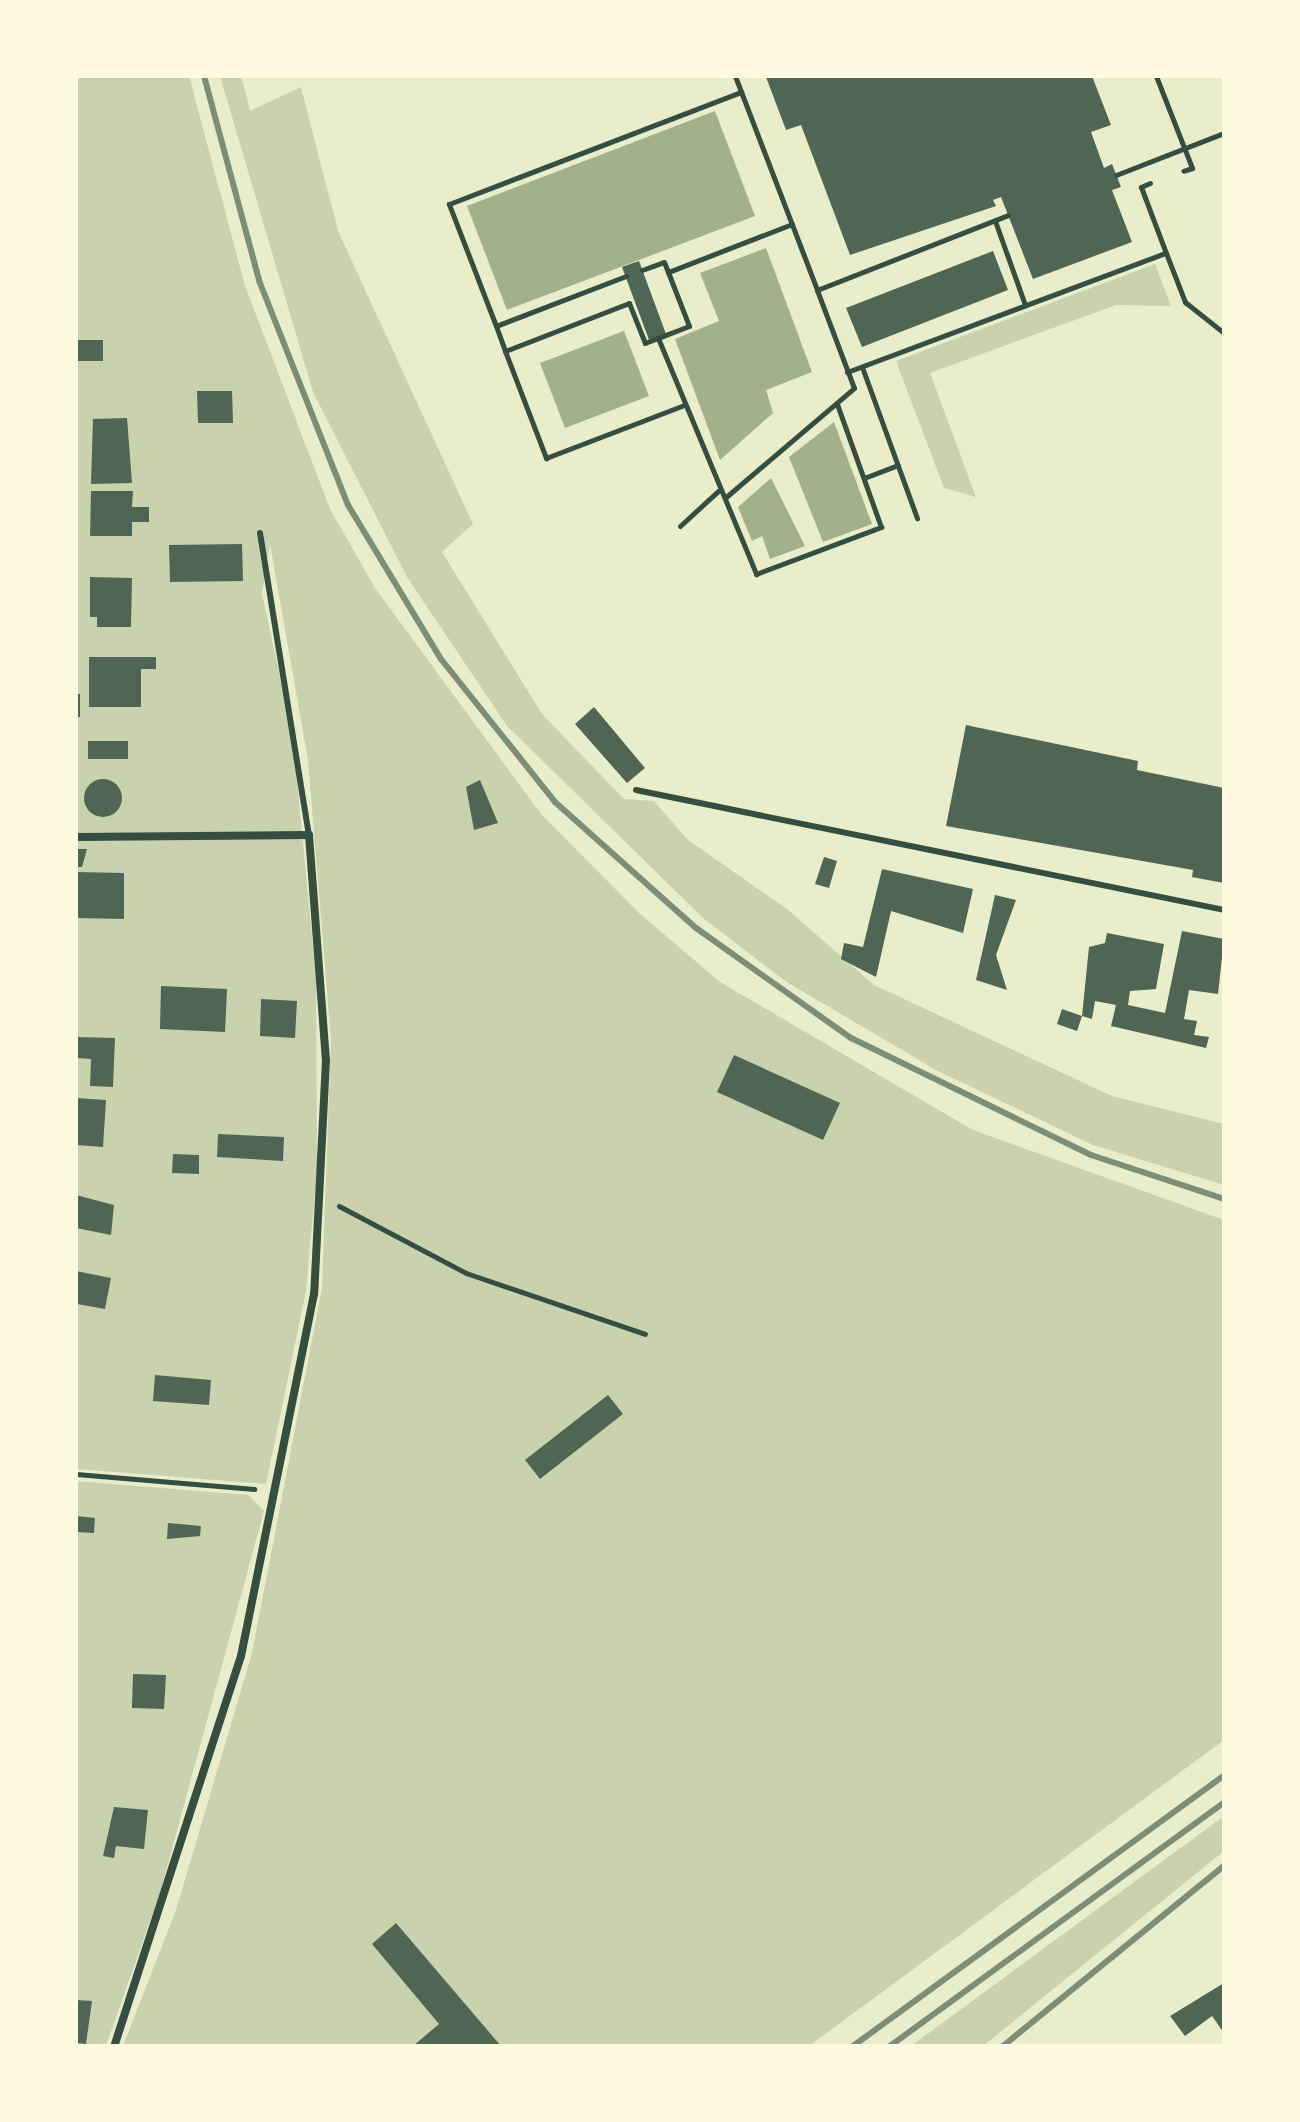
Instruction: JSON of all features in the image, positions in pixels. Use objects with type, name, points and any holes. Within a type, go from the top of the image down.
[{"type":"street","points":[[76,837],[309,835],[324,982],[324,1198],[277,1491],[241,1656],[114,2046]]},
{"type":"lane","points":[[260,533],[309,835]]},
{"type":"lane","points":[[636,790],[1224,910]]},
{"type":"path","points":[[726,497],[854,388],[735,76]]},
{"type":"path","points":[[1156,76],[1192,168],[1183,171]]},
{"type":"path","points":[[684,405],[546,458],[449,204],[741,92]]},
{"type":"path","points":[[1116,175],[1224,133]]},
{"type":"path","points":[[1150,183],[1141,187],[1185,302],[1224,333]]},
{"type":"path","points":[[817,290],[1008,215]]},
{"type":"path","points":[[995,221],[1025,305]]},
{"type":"path","points":[[668,272],[792,224]]},
{"type":"path","points":[[847,372],[1166,253]]},
{"type":"path","points":[[505,351],[629,303],[645,343],[689,326],[664,262],[642,270]]},
{"type":"path","points":[[496,326],[626,276]]},
{"type":"path","points":[[658,338],[718,491],[726,497],[756,574],[881,527],[837,404]]},
{"type":"path","points":[[862,367],[917,518]]},
{"type":"path","points":[[864,478],[898,465]]},
{"type":"path","points":[[680,526],[718,491]]},
{"type":"path","points":[[324,1198],[466,1273],[645,1334]]},
{"type":"path","points":[[76,1474],[277,1491]]},
{"type":"shaded area","points":[[76,76],[189,76],[245,286],[330,509],[375,588],[541,814],[638,912],[720,982],[973,1130],[1224,1220],[1224,1740],[809,2046],[123,2046],[176,1910],[252,1653],[322,1288],[331,1039],[308,760],[270,544],[262,594],[293,737],[316,980],[317,1169],[306,1291],[266,1484],[76,1469]]},
{"type":"shaded area","points":[[220,76],[241,76],[250,111],[301,87],[338,231],[473,524],[442,552],[542,714],[624,799],[654,801],[688,840],[787,909],[874,985],[1112,1096],[1224,1124],[1224,1185],[1093,1145],[936,1070],[785,981],[703,918],[507,726],[407,577],[313,392]]},
{"type":"shaded area","points":[[715,111],[755,216],[507,310],[467,206]]},
{"type":"shaded area","points":[[766,248],[812,372],[766,390],[773,413],[720,460],[675,339],[719,321],[700,273]]},
{"type":"shaded area","points":[[1155,264],[1171,306],[1116,305],[930,373],[976,497],[944,488],[896,361]]},
{"type":"shaded area","points":[[624,331],[649,396],[565,428],[540,363]]},
{"type":"shaded area","points":[[834,422],[872,524],[823,542],[789,457]]},
{"type":"shaded area","points":[[771,478],[805,546],[770,559],[762,536],[752,541],[738,507]]},
{"type":"shaded area","points":[[76,1481],[248,1495],[264,1511],[160,1893],[106,2046],[76,2046]]},
{"type":"shaded area","points":[[1224,1816],[1224,1851],[983,2046],[911,2046]]},
{"type":"building","points":[[1092,76],[1111,125],[1091,132],[1104,168],[1112,164],[1121,187],[1112,190],[1132,242],[1033,279],[1001,197],[993,200],[996,206],[850,255],[801,125],[786,130],[766,77]]},
{"type":"building","points":[[993,251],[1008,290],[862,347],[846,308]]},
{"type":"building","points":[[639,261],[666,334],[649,340],[622,267]]},
{"type":"building","points":[[76,340],[103,340],[103,361],[76,361]]},
{"type":"building","points":[[197,391],[232,391],[233,423],[198,423]]},
{"type":"building","points":[[127,418],[132,483],[91,484],[93,419]]},
{"type":"building","points":[[91,491],[133,491],[132,507],[149,507],[149,522],[132,522],[132,536],[90,536]]},
{"type":"building","points":[[242,544],[243,581],[170,582],[169,545]]},
{"type":"building","points":[[90,577],[132,578],[131,627],[97,627],[97,617],[90,617]]},
{"type":"building","points":[[89,657],[156,657],[156,669],[141,669],[141,707],[89,707]]},
{"type":"building","points":[[76,694],[80,694],[80,717],[76,717]]},
{"type":"building","points":[[594,707],[645,768],[627,783],[575,724]]},
{"type":"building","points":[[966,725],[1138,761],[1137,770],[1224,788],[1224,883],[1192,877],[1193,870],[946,826]]},
{"type":"building","points":[[88,741],[128,741],[128,759],[88,759]]},
{"type":"building","points":[[103,779],[117,784],[122,798],[117,812],[103,817],[89,812],[84,798],[89,784]]},
{"type":"building","points":[[480,780],[498,823],[474,830],[466,787]]},
{"type":"building","points":[[76,849],[87,849],[82,867],[76,867]]},
{"type":"building","points":[[824,857],[837,861],[829,888],[815,884]]},
{"type":"building","points":[[882,869],[973,889],[963,933],[891,911],[876,977],[841,959],[844,943],[863,947]]},
{"type":"building","points":[[76,872],[124,873],[124,919],[76,918]]},
{"type":"building","points":[[995,895],[1016,900],[996,955],[1007,990],[976,980]]},
{"type":"building","points":[[1182,931],[1224,939],[1218,994],[1189,990],[1184,1019],[1197,1021],[1194,1035],[1209,1037],[1206,1048],[1111,1026],[1116,1005],[1095,1001],[1092,1019],[1082,1016],[1089,947],[1105,943],[1107,933],[1164,944],[1156,989],[1130,991],[1128,1005],[1165,1013]]},
{"type":"building","points":[[161,986],[227,989],[225,1032],[160,1029]]},
{"type":"building","points":[[261,999],[297,1001],[295,1038],[260,1036]]},
{"type":"building","points":[[1062,1009],[1082,1016],[1077,1031],[1057,1024]]},
{"type":"building","points":[[76,1037],[115,1038],[113,1087],[90,1086],[91,1059],[76,1058]]},
{"type":"building","points":[[734,1055],[840,1103],[823,1140],[717,1092]]},
{"type":"building","points":[[76,1098],[106,1100],[103,1147],[76,1145]]},
{"type":"building","points":[[218,1134],[284,1137],[283,1161],[217,1157]]},
{"type":"building","points":[[173,1154],[199,1155],[199,1174],[172,1173]]},
{"type":"building","points":[[76,1195],[114,1205],[111,1235],[76,1228]]},
{"type":"building","points":[[76,1271],[111,1278],[105,1309],[77,1304]]},
{"type":"building","points":[[155,1375],[211,1380],[209,1405],[153,1401]]},
{"type":"building","points":[[608,1395],[623,1414],[540,1479],[525,1460]]},
{"type":"building","points":[[76,1516],[95,1518],[94,1533],[76,1532]]},
{"type":"building","points":[[168,1523],[201,1526],[200,1536],[167,1539]]},
{"type":"building","points":[[133,1674],[166,1675],[164,1709],[132,1708]]},
{"type":"building","points":[[114,1807],[148,1810],[144,1849],[116,1846],[114,1858],[103,1856]]},
{"type":"building","points":[[396,1923],[501,2046],[413,2046],[439,2024],[372,1944]]},
{"type":"building","points":[[1224,1983],[1224,2033],[1212,2016],[1185,2036],[1170,2016]]},
{"type":"building","points":[[76,2000],[92,2001],[86,2044],[76,2043]]},
{"type":"railway","points":[[204,76],[260,283],[348,505],[441,659],[555,802],[696,928],[851,1038],[1091,1155],[1224,1199]]},
{"type":"railway","points":[[853,2046],[1224,1775]]},
{"type":"railway","points":[[890,2046],[1224,1802]]},
{"type":"railway","points":[[1003,2046],[1224,1866]]}]
